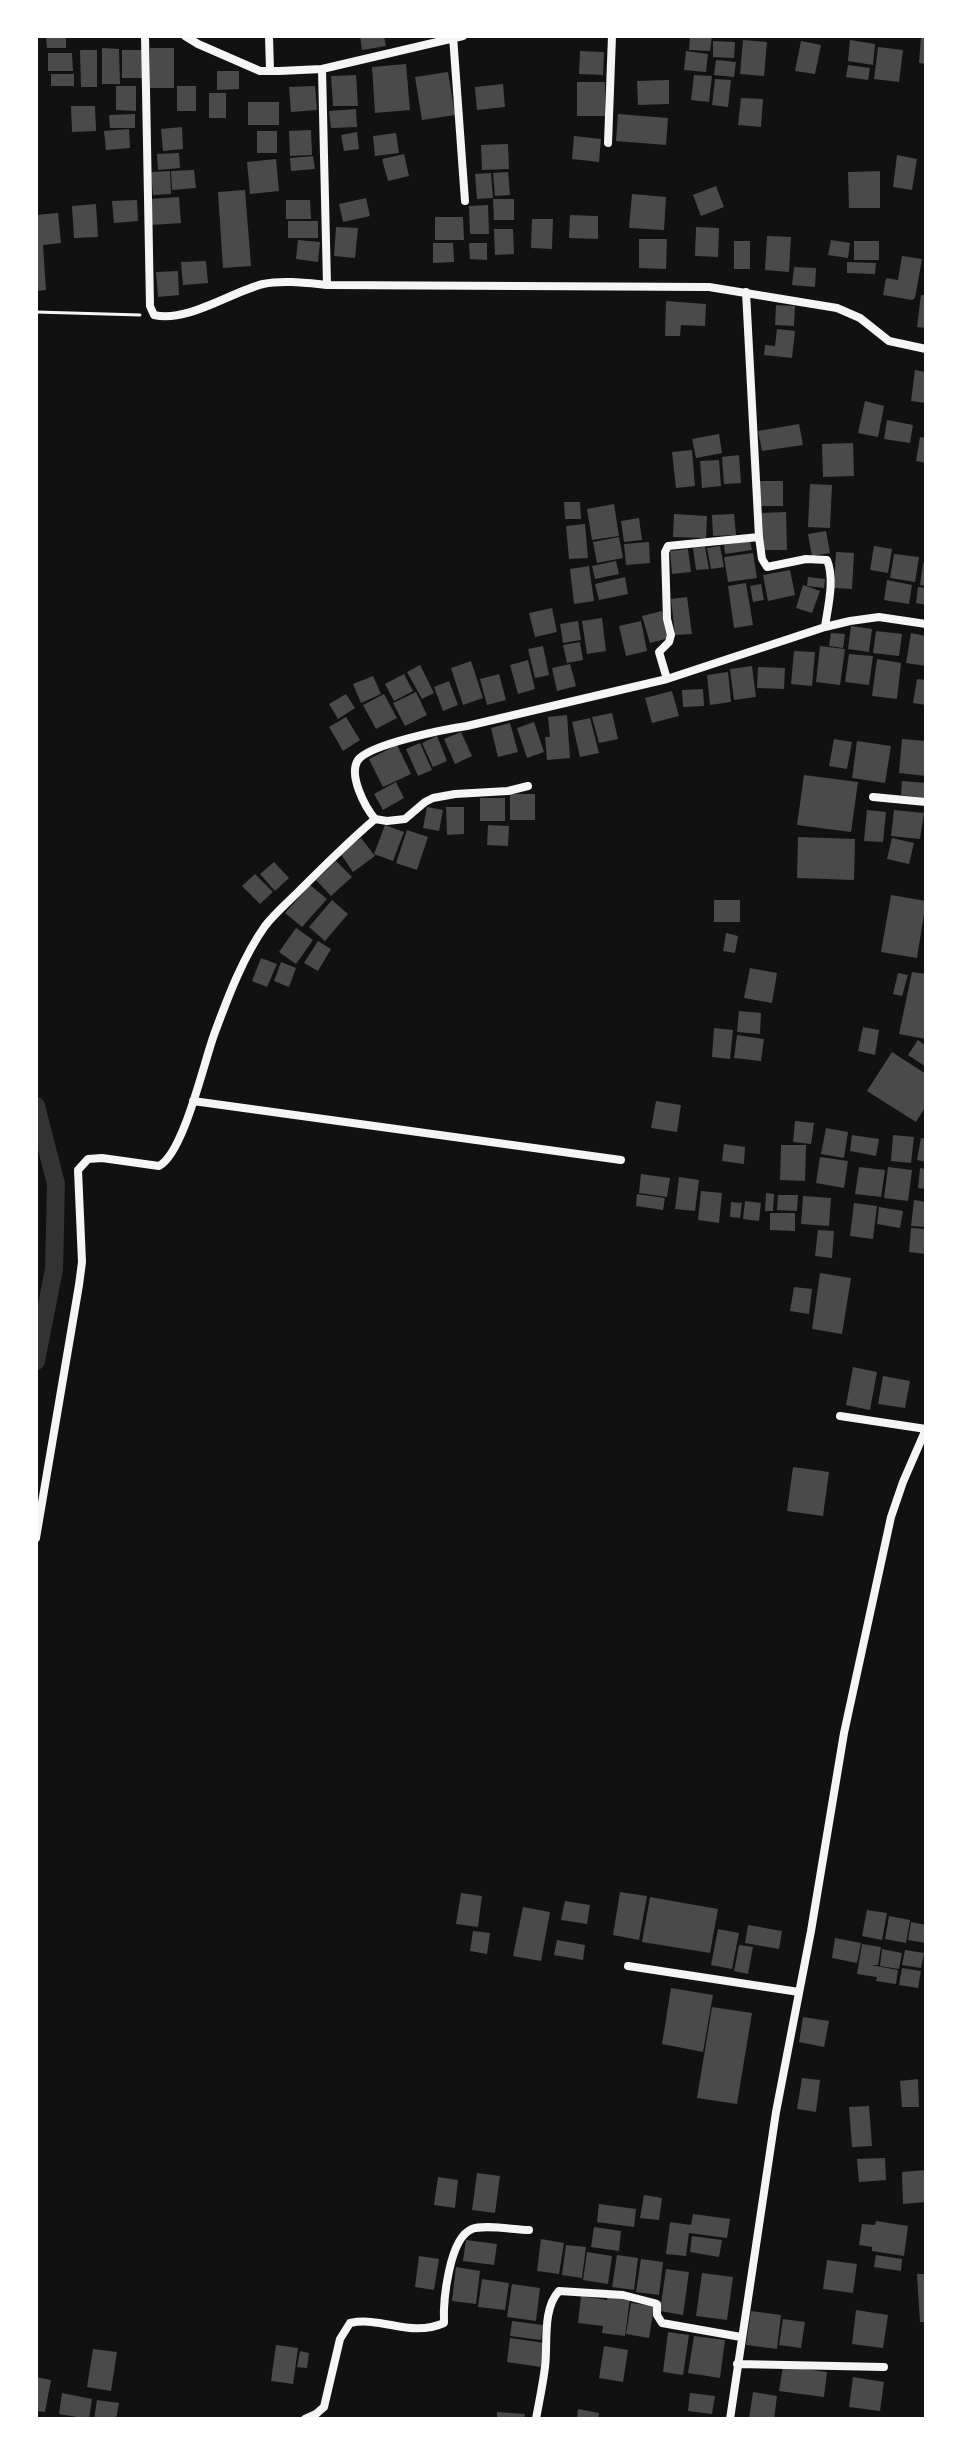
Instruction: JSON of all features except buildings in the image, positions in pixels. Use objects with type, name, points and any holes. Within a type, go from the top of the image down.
[{"type":"street","points":[[145,36],[150,306],[154,315],[168,316],[201,308],[267,283],[283,282],[327,285],[685,286],[746,292],[849,311],[889,341],[926,349]]},
{"type":"street","points":[[185,36],[260,71],[322,69],[463,36]]},
{"type":"street","points":[[269,36],[270,70]]},
{"type":"street","points":[[453,36],[465,201]]},
{"type":"street","points":[[608,143],[612,36]]},
{"type":"street","points":[[322,69],[327,285]]},
{"type":"street","points":[[746,292],[762,559],[767,567],[806,559],[827,560],[830,586],[825,627]]},
{"type":"street","points":[[667,679],[659,652],[669,642],[671,635],[667,619],[666,548],[759,537]]},
{"type":"street","points":[[528,786],[500,792],[433,798],[405,819],[387,821],[375,819],[359,794],[355,768],[367,753],[446,729],[667,679],[825,627],[879,617],[926,624]]},
{"type":"street","points":[[873,797],[926,802]]},
{"type":"street","points":[[36,1538],[82,1262],[78,1170],[88,1159],[102,1158],[163,1165],[181,1136],[224,1009],[263,929],[346,843],[375,819]]},
{"type":"street","points":[[193,1101],[621,1160]]},
{"type":"street","points":[[730,2419],[776,2112],[811,1931],[844,1733],[897,1500],[926,1429],[840,1416]]},
{"type":"street","points":[[628,1966],[799,1992]]},
{"type":"street","points":[[305,2419],[324,2407],[340,2339],[350,2323],[361,2321],[414,2330],[431,2329],[444,2323],[443,2301],[456,2247],[463,2234],[474,2227],[529,2230]]},
{"type":"street","points":[[536,2419],[545,2365],[547,2326],[552,2300],[559,2291],[623,2295],[657,2304],[657,2315],[662,2323],[741,2337]]},
{"type":"street","points":[[737,2364],[884,2367]]},
{"type":"path","points":[[36,312],[154,315]]},
{"type":"waterway","points":[[36,1106],[56,1184],[54,1269],[36,1361]]}]
